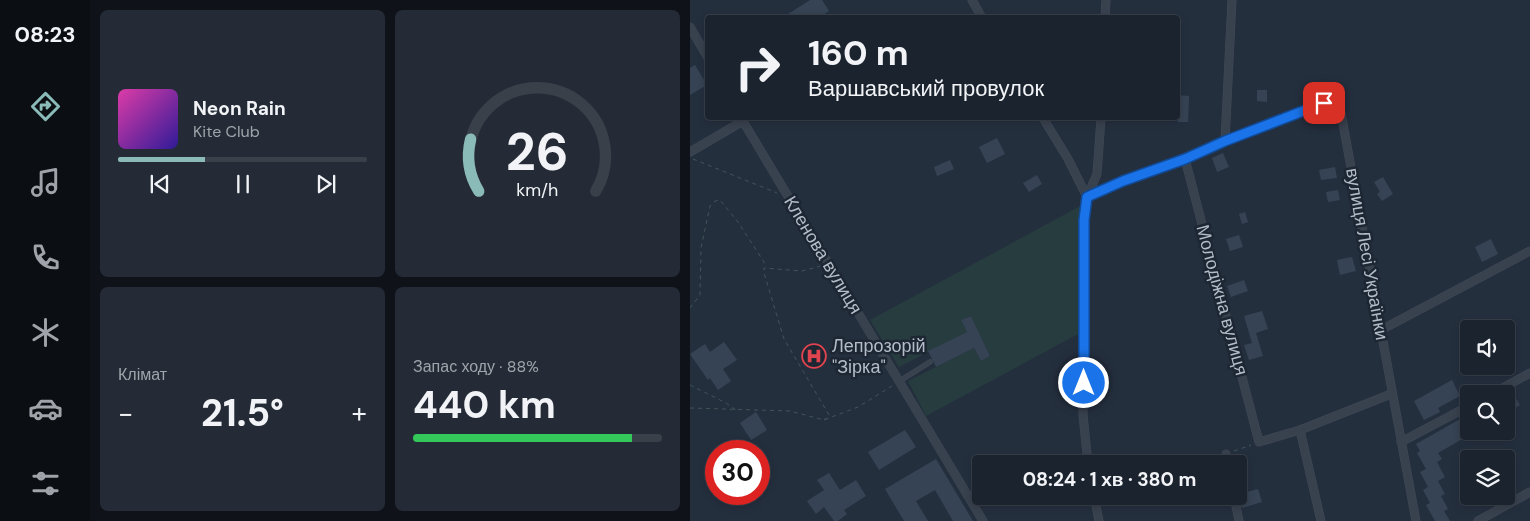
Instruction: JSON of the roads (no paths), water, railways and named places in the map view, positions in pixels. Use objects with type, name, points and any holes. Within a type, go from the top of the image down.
[{"type":"street","points":[[972,0],[980,15]]},
{"type":"street","points":[[1105,15],[1106,0]]},
{"type":"street","points":[[1087,197],[1123,181],[1185,159],[1225,141],[1232,0]]},
{"type":"street","points":[[690,27],[705,53]]},
{"type":"street","name":"вулиця Лесі Українки","points":[[1225,141],[1324,103],[1332,103],[1341,113],[1391,394],[1416,521]]},
{"type":"street","points":[[690,152],[740,120]]},
{"type":"street","name":"Кленова вулиця","points":[[743,120],[982,521]]},
{"type":"street","points":[[1044,120],[1068,159],[1087,197]]},
{"type":"street","points":[[1087,455],[1084,415],[1084,220],[1087,197],[1097,174],[1100,120]]},
{"type":"street","name":"Молодіжна вулиця","points":[[1185,159],[1259,442],[1300,430]]},
{"type":"street","points":[[1381,330],[1530,251]]},
{"type":"street","points":[[1508,385],[1530,373]]},
{"type":"street","points":[[1321,521],[1300,430],[1391,394]]},
{"type":"street","points":[[1401,442],[1460,411]]},
{"type":"street","points":[[1478,521],[1530,492]]},
{"type":"street","points":[[1096,505],[1099,521]]},
{"type":"street","points":[[1236,505],[1239,521]]},
{"type":"lane","points":[[898,382],[930,362]]},
{"type":"place","name":"Лепрозорій \"Зірка\"","points":[[814,356]]}]
